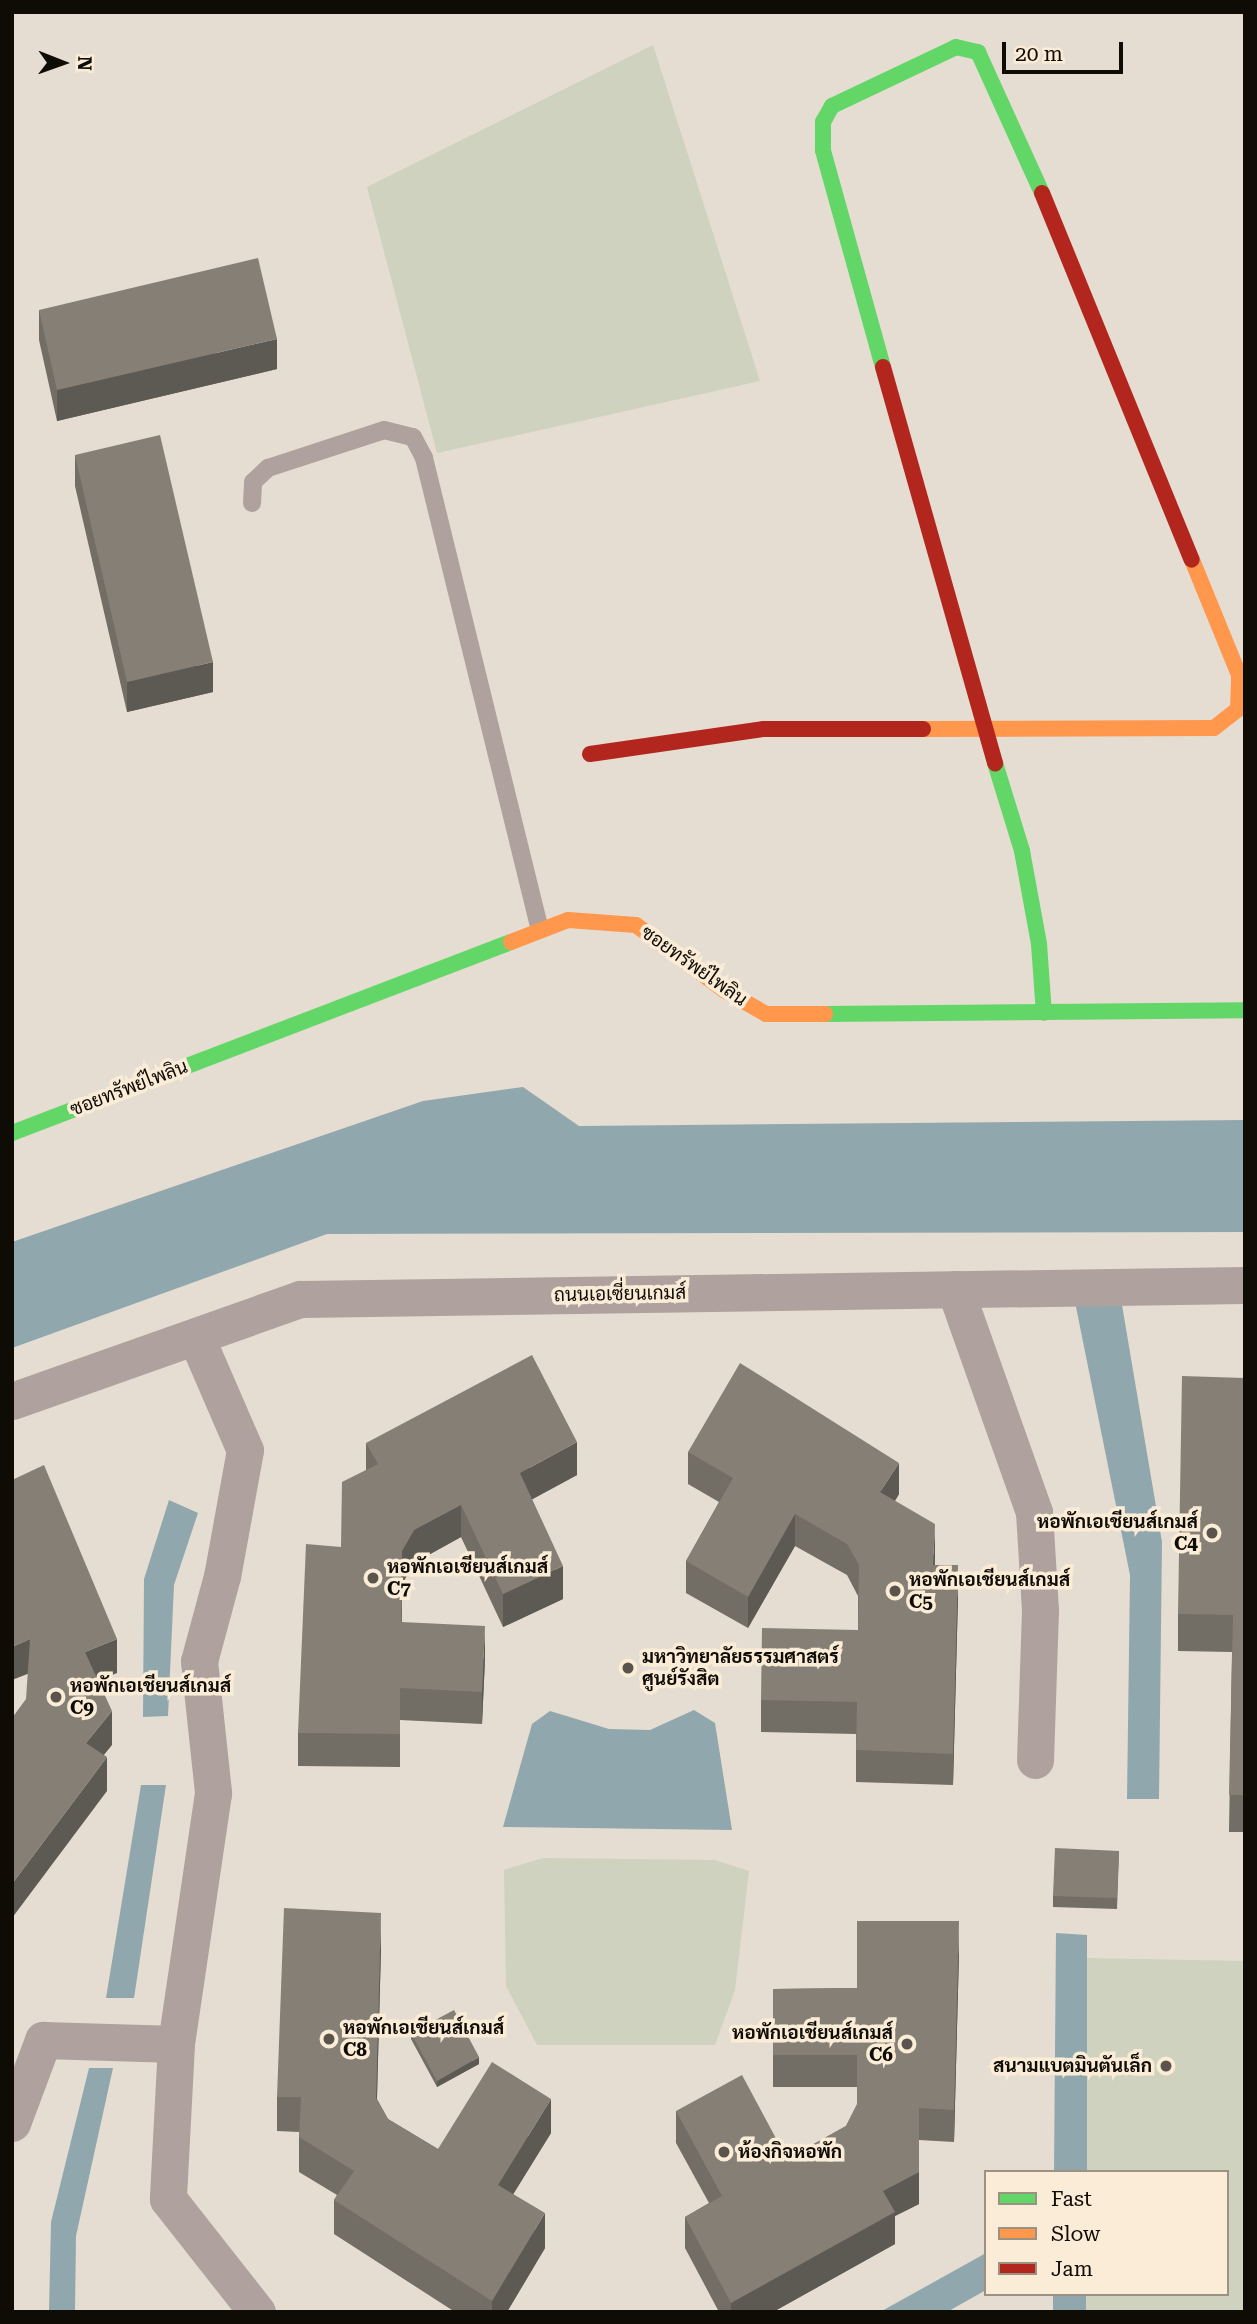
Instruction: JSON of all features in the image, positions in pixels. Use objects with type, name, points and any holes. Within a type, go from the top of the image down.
[{"type":"street","points":[[590,754],[764,729],[984,729],[1214,727],[1238,709],[1239,675],[1037,181],[978,52],[956,47],[832,106],[823,122],[823,150],[984,729],[1022,851],[1039,944],[1044,1013]]},
{"type":"street","name":"ซอยทรัพย์ไพลิน","points":[[12,1133],[568,920],[636,925],[724,990],[766,1014],[1245,1010]]},
{"type":"street","name":"ถนนเอเซี่ยนเกมส์","points":[[12,1401],[300,1299],[1245,1285]]},
{"type":"street","points":[[955,1289],[1034,1512],[1040,1610],[1035,1760]]},
{"type":"street","points":[[196,1336],[245,1450],[222,1576],[199,1661],[213,1793],[176,2044],[168,2199],[257,2312]]},
{"type":"street","points":[[12,2123],[43,2040],[176,2044]]},
{"type":"lane","points":[[252,503],[253,482],[268,468],[384,429],[413,437],[424,458],[540,929]]},
{"type":"green space","points":[[653,45],[760,381],[437,453],[367,187]]},
{"type":"green space","points":[[543,1858],[715,1860],[749,1871],[735,1990],[715,2045],[537,2045],[506,1986],[504,1870]]},
{"type":"green space","name":"สนามแบตมินตันเล็ก","points":[[1087,1958],[1245,1961],[1245,2312],[1086,2312],[1086,2296],[1229,2296],[1229,2170],[1087,2170]]},
{"type":"water","points":[[523,1087],[579,1126],[1245,1120],[1245,1232],[327,1234],[12,1348],[12,1242],[423,1101]]},
{"type":"water","points":[[1121,1299],[1162,1542],[1159,1799],[1127,1799],[1130,1575],[1075,1302]]},
{"type":"water","points":[[169,1500],[198,1513],[174,1585],[168,1716],[143,1717],[144,1579]]},
{"type":"water","points":[[694,1710],[715,1723],[732,1830],[503,1827],[532,1724],[550,1711],[609,1729],[650,1730]]},
{"type":"water","points":[[141,1785],[166,1785],[134,1998],[106,1998]]},
{"type":"water","points":[[1056,1933],[1087,1935],[1087,2170],[1054,2170]]},
{"type":"water","points":[[89,2068],[113,2068],[76,2236],[75,2312],[49,2312],[51,2222]]},
{"type":"water","points":[[984,2254],[984,2291],[947,2312],[880,2312]]},
{"type":"water","points":[[1053,2296],[1086,2296],[1086,2312],[1053,2312]]},
{"type":"building","points":[[258,258],[277,339],[57,390],[39,310]]},
{"type":"building","points":[[160,435],[213,662],[127,682],[75,455]]},
{"type":"building","name":"หอพักเอเชียนส์เกมส์ C7","points":[[532,1355],[577,1442],[520,1473],[563,1566],[503,1594],[461,1505],[414,1530],[402,1551],[401,1622],[485,1626],[482,1692],[400,1688],[400,1734],[298,1733],[306,1544],[341,1547],[342,1482],[378,1464],[366,1443]]},
{"type":"building","name":"หอพักเอเชียนส์เกมส์ C5","points":[[740,1363],[899,1463],[880,1492],[935,1524],[933,1565],[958,1565],[953,1754],[856,1750],[857,1702],[761,1700],[762,1628],[858,1630],[859,1565],[847,1544],[795,1514],[748,1597],[686,1561],[733,1478],[688,1452]]},
{"type":"building","name":"หอพักเอเชียนส์เกมส์ C4","points":[[1182,1376],[1245,1378],[1245,1795],[1229,1795],[1233,1615],[1178,1614]]},
{"type":"building","name":"หอพักเอเชียนส์เกมส์ C9","points":[[44,1465],[117,1639],[85,1652],[112,1711],[86,1743],[107,1757],[12,1884],[12,1718],[26,1699],[30,1639],[12,1647],[12,1480]]},
{"type":"building","points":[[1055,1848],[1119,1851],[1117,1898],[1053,1896]]},
{"type":"building","name":"หอพักเอเชียนส์เกมส์ C8","points":[[284,1908],[381,1913],[376,2098],[388,2119],[438,2149],[492,2062],[551,2099],[498,2185],[545,2213],[492,2301],[334,2200],[354,2171],[299,2137],[301,2097],[277,2097]]},
{"type":"building","name":"หอพักเอเชียนส์เกมส์ C6","points":[[857,1921],[959,1921],[954,2110],[919,2108],[919,2172],[883,2191],[895,2212],[731,2303],[685,2217],[722,2196],[676,2111],[742,2075],[787,2159],[846,2126],[857,2104],[857,2055],[773,2055],[773,1989],[857,1988]]},
{"type":"building","points":[[454,2010],[479,2057],[437,2081],[411,2033]]},
{"type":"traffic: fast","points":[[883,367],[823,150],[823,122],[832,106],[956,47],[978,52],[1042,193]]},
{"type":"traffic: fast","points":[[995,763],[1022,851],[1039,944],[1044,1013]]},
{"type":"traffic: fast","points":[[12,1133],[511,942]]},
{"type":"traffic: fast","points":[[825,1014],[1245,1010]]},
{"type":"traffic: slow","points":[[923,729],[1214,728],[1238,709],[1239,675],[1192,560]]},
{"type":"traffic: slow","points":[[511,942],[568,920],[636,925],[724,990],[766,1014],[825,1014]]},
{"type":"traffic: jam","points":[[1042,193],[1192,560]]},
{"type":"traffic: jam","points":[[883,367],[995,763]]},
{"type":"traffic: jam","points":[[590,754],[764,729],[923,729]]},
{"type":"place","name":"หอพักเอเชียนส์เกมส์ C4","points":[[1212,1533]]},
{"type":"place","name":"หอพักเอเชียนส์เกมส์ C7","points":[[373,1578]]},
{"type":"place","name":"หอพักเอเชียนส์เกมส์ C5","points":[[895,1591]]},
{"type":"place","name":"มหาวิทยาลัยธรรมศาสตร์ ศูนย์รังสิต","points":[[628,1668]]},
{"type":"place","name":"หอพักเอเชียนส์เกมส์ C9","points":[[56,1697]]},
{"type":"place","name":"หอพักเอเชียนส์เกมส์ C8","points":[[329,2039]]},
{"type":"place","name":"หอพักเอเชียนส์เกมส์ C6","points":[[907,2044]]},
{"type":"place","name":"สนามแบตมินตันเล็ก","points":[[1166,2066]]},
{"type":"place","name":"ห้องกิจหอพัก","points":[[724,2152]]}]
